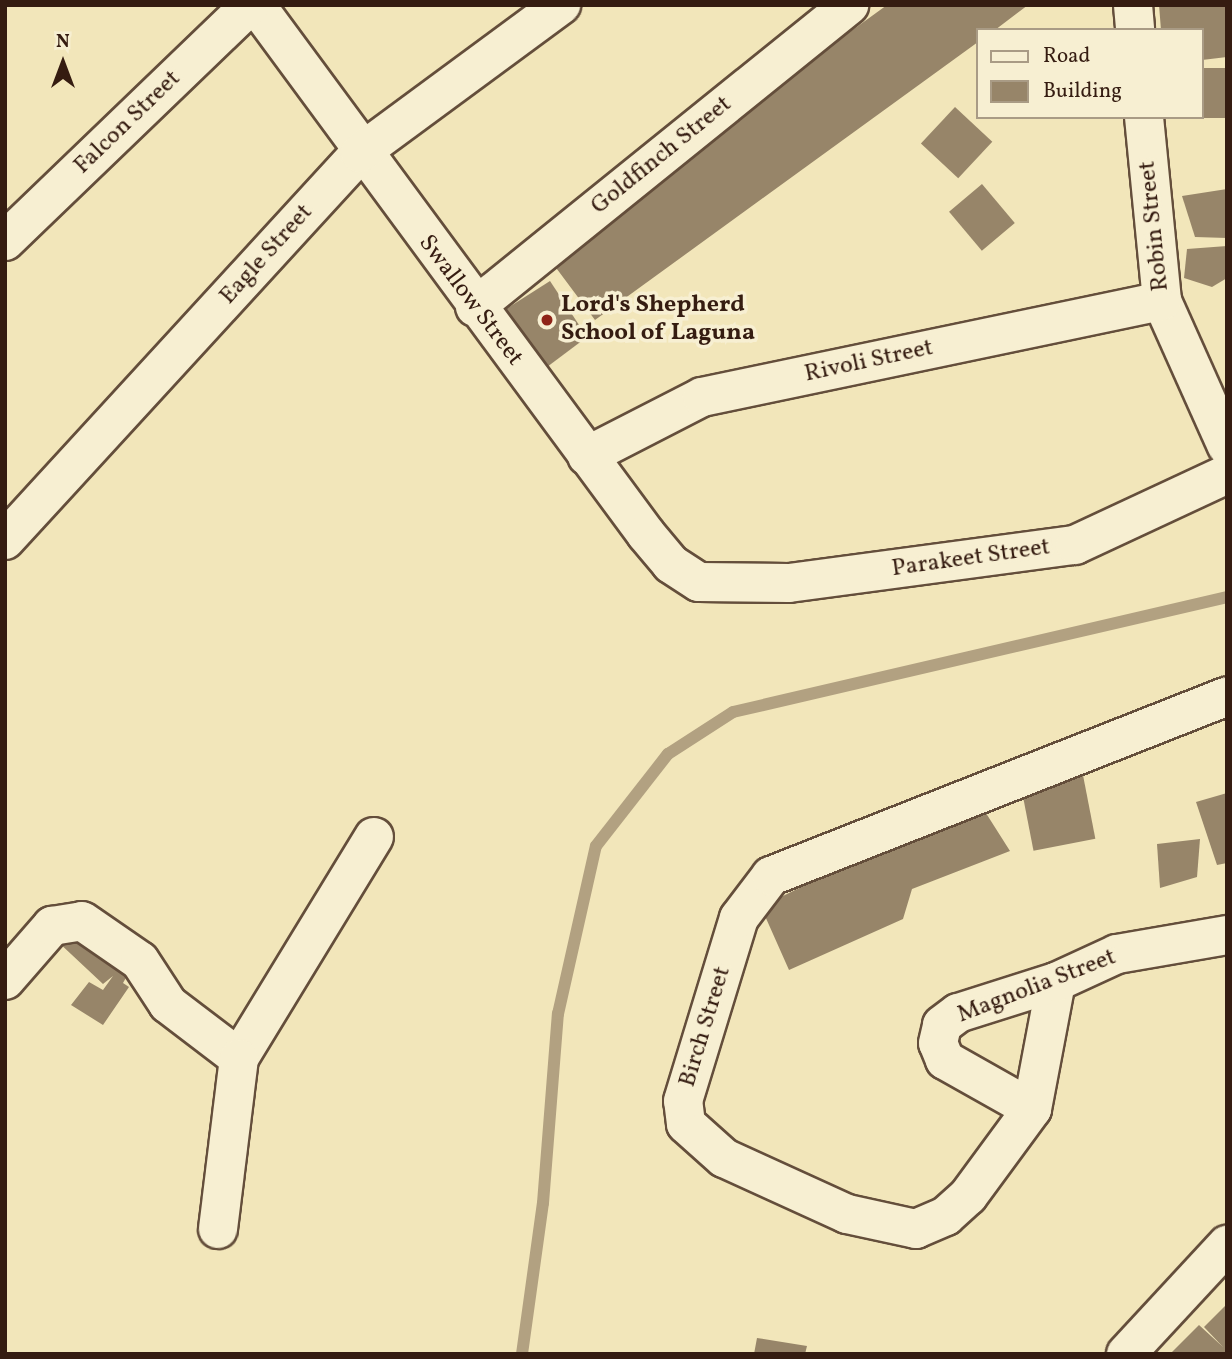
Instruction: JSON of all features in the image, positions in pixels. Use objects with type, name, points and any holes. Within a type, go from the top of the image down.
[{"type":"street","name":"Falcon Street","points":[[5,242],[250,5]]},
{"type":"street","name":"Swallow Street","points":[[256,5],[360,153],[587,456],[671,564],[699,582]]},
{"type":"street","name":"Eagle Street","points":[[5,540],[360,153],[561,5]]},
{"type":"street","name":"Goldfinch Street","points":[[475,307],[849,5]]},
{"type":"street","points":[[1133,5],[1135,28]]},
{"type":"street","name":"Robin Street","points":[[1144,119],[1162,301],[1227,446]]},
{"type":"street","name":"Rivoli Street","points":[[587,456],[702,397],[1162,301]]},
{"type":"street","name":"Parakeet Street","points":[[699,582],[789,583],[1075,545],[1227,474]]},
{"type":"street","name":"Birch Street","points":[[1056,982],[1032,1109],[968,1196],[946,1216],[916,1229],[847,1214],[724,1158],[687,1124],[683,1101],[739,918],[771,876],[1227,696]]},
{"type":"street","points":[[218,1229],[239,1058],[374,837]]},
{"type":"street","points":[[5,980],[52,926],[82,921],[140,961],[168,1004],[239,1058]]},
{"type":"street","name":"Magnolia Street","points":[[1032,1109],[968,1077],[945,1060],[938,1042],[942,1025],[958,1013],[1056,982],[1117,954],[1227,935]]},
{"type":"street","points":[[1126,1354],[1227,1245]]},
{"type":"building","points":[[887,5],[1028,5],[998,28],[976,28],[976,43],[595,320],[545,253]]},
{"type":"building","points":[[1159,5],[1227,5],[1227,57],[1204,60],[1204,28],[1161,28]]},
{"type":"building","points":[[1204,68],[1227,68],[1227,118],[1204,118]]},
{"type":"building","points":[[955,107],[992,142],[958,178],[921,144]]},
{"type":"building","points":[[982,184],[1015,223],[982,251],[949,212]]},
{"type":"building","points":[[1227,189],[1227,238],[1195,237],[1182,196]]},
{"type":"building","points":[[1227,246],[1227,278],[1212,287],[1184,278],[1187,249]]},
{"type":"building","points":[[550,281],[587,337],[547,367],[503,311]]},
{"type":"building","points":[[1082,770],[1095,839],[1034,851],[1020,782]]},
{"type":"building","points":[[1227,793],[1227,863],[1217,865],[1196,802]]},
{"type":"building","points":[[977,799],[1010,851],[912,889],[903,919],[789,970],[761,907]]},
{"type":"building","points":[[1200,839],[1197,877],[1160,888],[1157,844]]},
{"type":"building","points":[[79,923],[133,965],[123,983],[129,987],[103,1025],[71,1005],[89,982],[103,990],[113,976],[103,984],[56,940]]},
{"type":"building","points":[[1227,1304],[1227,1354],[1170,1354],[1199,1325],[1223,1347],[1204,1327]]},
{"type":"building","points":[[757,1338],[807,1346],[805,1354],[754,1354]]},
{"type":"waterway","points":[[522,1354],[543,1203],[558,1014],[596,846],[668,754],[733,712],[1227,597]]},
{"type":"place","name":"Lord's Shepherd School of Laguna","points":[[547,320]]}]
